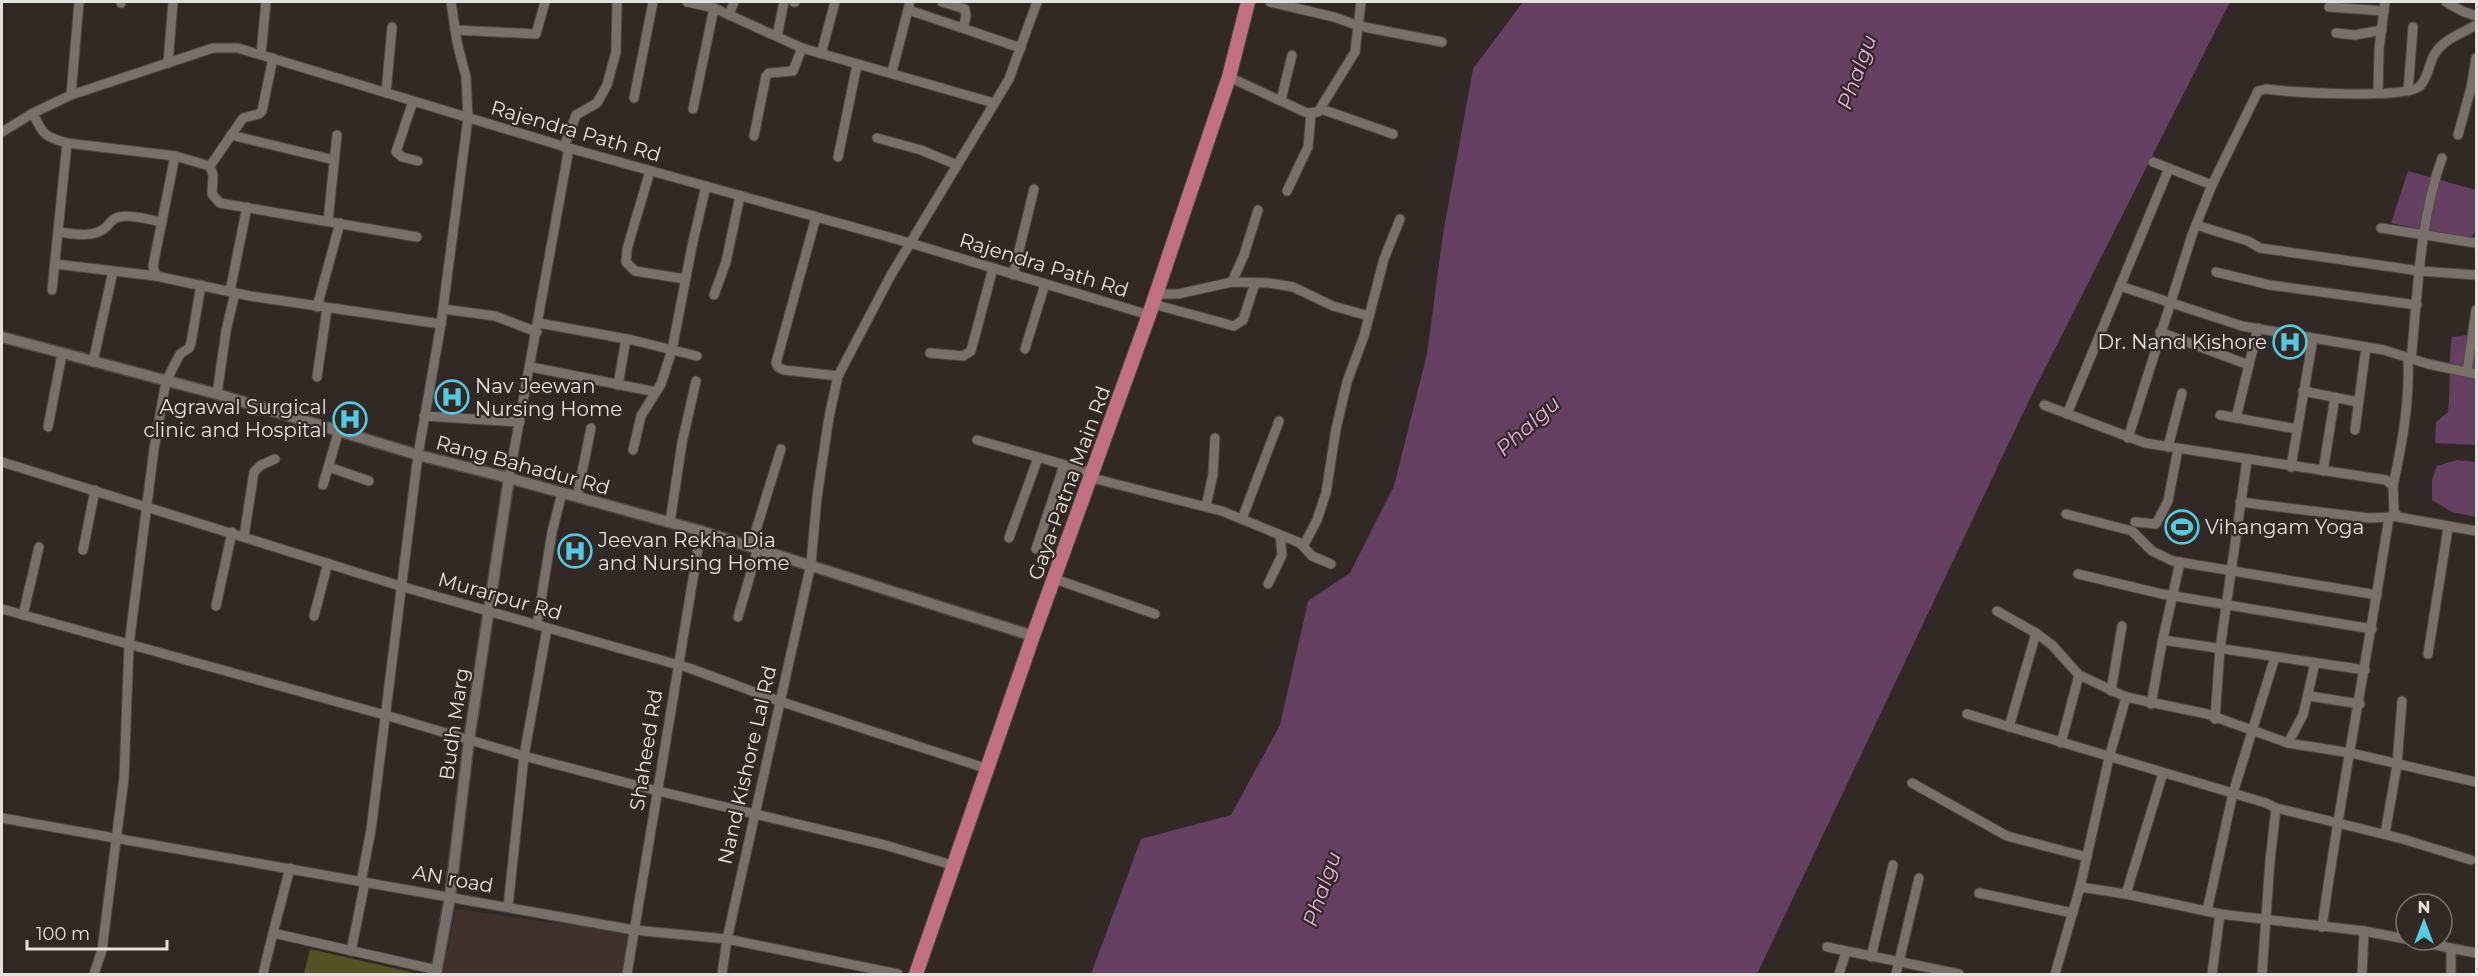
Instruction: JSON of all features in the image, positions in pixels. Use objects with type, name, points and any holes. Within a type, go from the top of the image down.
[{"type":"main road","name":"Gaya-Patna Main Rd","points":[[916,975],[1153,304],[1229,77],[1248,2]]},
{"type":"street","points":[[71,95],[79,2]]},
{"type":"street","points":[[168,63],[173,2]]},
{"type":"street","points":[[261,54],[266,2]]},
{"type":"street","points":[[351,951],[371,830],[400,586],[424,416],[441,324],[468,118],[466,77],[455,30],[452,2]]},
{"type":"street","points":[[455,30],[536,34],[545,2]]},
{"type":"street","points":[[509,478],[538,328],[566,148],[576,115],[597,103],[607,85],[616,52],[617,2]]},
{"type":"street","points":[[634,98],[653,2]]},
{"type":"street","points":[[687,2],[714,8],[802,48],[994,103]]},
{"type":"street","points":[[729,15],[734,2]]},
{"type":"street","points":[[777,36],[784,2]]},
{"type":"street","points":[[821,54],[835,2]]},
{"type":"street","points":[[942,2],[965,9],[963,28]]},
{"type":"street","name":"Nand Kishore Lal Rd","points":[[722,975],[727,939],[754,814],[811,564],[817,497],[829,417],[838,376],[910,243],[1009,79],[1037,2]]},
{"type":"street","points":[[1270,2],[1334,16],[1359,26],[1442,42]]},
{"type":"street","points":[[1311,114],[1321,109],[1337,78],[1352,58],[1359,26],[1361,2]]},
{"type":"street","points":[[2446,2],[2476,16]]},
{"type":"street","points":[[892,72],[909,6],[963,28],[1022,48]]},
{"type":"street","points":[[2329,7],[2385,6],[2378,69],[2378,93]]},
{"type":"street","points":[[693,109],[714,8]]},
{"type":"street","points":[[2128,438],[2196,225],[2212,185],[2259,91],[2266,89],[2322,94],[2378,93],[2419,88],[2438,48],[2476,25]]},
{"type":"street","points":[[386,93],[392,27]]},
{"type":"street","points":[[2408,91],[2413,27]]},
{"type":"street","points":[[2336,33],[2355,34],[2382,30]]},
{"type":"street","name":"Rajendra Path Rd","points":[[2,132],[33,113],[71,95],[213,48],[225,47],[261,54],[566,148],[910,243],[1045,284],[1153,304],[1234,326],[1243,320],[1255,283]]},
{"type":"street","points":[[754,136],[766,76],[769,73],[793,71],[802,48]]},
{"type":"street","points":[[1281,100],[1292,55]]},
{"type":"street","points":[[210,166],[243,118],[262,111],[273,58]]},
{"type":"street","points":[[2458,135],[2471,88],[2476,58]]},
{"type":"street","points":[[838,157],[858,65]]},
{"type":"street","points":[[1229,77],[1311,114]]},
{"type":"street","points":[[413,101],[396,152],[402,157],[418,161]]},
{"type":"street","points":[[1321,109],[1393,134]]},
{"type":"street","points":[[33,113],[41,131],[67,143],[175,156],[210,166]]},
{"type":"street","points":[[1287,191],[1308,147],[1311,114]]},
{"type":"street","points":[[231,135],[334,160]]},
{"type":"street","points":[[328,221],[337,135]]},
{"type":"street","points":[[877,138],[921,150],[957,165]]},
{"type":"street","points":[[52,290],[67,143]]},
{"type":"street","points":[[156,276],[153,266],[175,156]]},
{"type":"street","points":[[2322,927],[2337,822],[2394,512],[2393,486],[2406,415],[2409,359],[2424,235],[2431,191],[2442,158]]},
{"type":"street","points":[[2153,162],[2212,185]]},
{"type":"street","points":[[210,166],[213,175],[212,195],[215,200],[417,237]]},
{"type":"street","points":[[2067,414],[2169,168]]},
{"type":"street","points":[[650,171],[627,249],[626,262],[635,270],[685,279]]},
{"type":"street","points":[[633,450],[640,416],[664,377],[672,350],[706,186]]},
{"type":"street","points":[[1013,274],[1034,189]]},
{"type":"street","points":[[714,295],[729,251],[740,196]]},
{"type":"street","points":[[217,394],[247,207]]},
{"type":"street","points":[[1232,282],[1244,255],[1258,210]]},
{"type":"street","points":[[59,232],[97,233],[120,216],[162,222]]},
{"type":"street","points":[[816,217],[776,363],[778,368],[784,370],[838,376]]},
{"type":"street","points":[[1304,545],[1324,500],[1347,382],[1369,316],[1384,259],[1400,219]]},
{"type":"street","points":[[316,377],[322,307],[340,223]]},
{"type":"street","points":[[2196,225],[2248,241],[2260,248],[2420,271],[2476,275]]},
{"type":"street","points":[[2381,228],[2476,243]]},
{"type":"street","points":[[55,264],[156,276],[322,307],[441,324]]},
{"type":"street","points":[[930,353],[963,356],[971,351],[993,268]]},
{"type":"street","points":[[93,362],[112,271]]},
{"type":"street","points":[[2216,272],[2270,285],[2417,305]]},
{"type":"street","points":[[1153,304],[1178,294],[1232,282],[1255,283],[1293,287],[1334,306],[1369,316]]},
{"type":"street","points":[[1025,349],[1045,284]]},
{"type":"street","points":[[94,975],[102,950],[124,778],[129,645],[154,449],[166,381],[180,354],[189,348],[191,343],[201,285]]},
{"type":"street","points":[[2120,286],[2207,316],[2258,328],[2366,347],[2472,373],[2476,310]]},
{"type":"street","points":[[443,309],[495,316],[538,328],[626,339],[697,356]]},
{"type":"street","points":[[2236,418],[2258,328]]},
{"type":"street","points":[[2160,332],[2249,365]]},
{"type":"street","name":"Rang Bahadur Rd","points":[[2,337],[217,394],[418,455],[670,522],[811,564],[1034,636]]},
{"type":"street","points":[[2291,467],[2313,338]]},
{"type":"street","points":[[618,384],[626,339]]},
{"type":"street","points":[[2355,430],[2366,347]]},
{"type":"street","points":[[48,427],[63,354]]},
{"type":"street","points":[[531,367],[656,392]]},
{"type":"street","points":[[670,522],[682,443],[696,381]]},
{"type":"street","points":[[2303,391],[2358,402]]},
{"type":"street","points":[[2135,522],[2156,524],[2168,501],[2173,448],[2182,393]]},
{"type":"street","points":[[2322,471],[2335,397]]},
{"type":"street","points":[[2044,405],[2128,438],[2173,448],[2386,480],[2393,486]]},
{"type":"street","points":[[2220,415],[2297,429]]},
{"type":"street","points":[[424,416],[520,422]]},
{"type":"street","points":[[1242,519],[1279,421]]},
{"type":"street","points":[[577,497],[591,428]]},
{"type":"street","points":[[323,485],[339,430]]},
{"type":"street","points":[[1206,506],[1213,474],[1215,438]]},
{"type":"street","points":[[977,440],[1206,506],[1304,545],[1312,556],[1331,564]]},
{"type":"street","points":[[738,617],[754,547],[781,449]]},
{"type":"street","points":[[1009,538],[1038,458]]},
{"type":"street","points":[[244,536],[254,472],[261,465],[275,459]]},
{"type":"street","points":[[2215,718],[2220,650],[2247,460]]},
{"type":"street","name":"Murarpur Rd","points":[[2,462],[400,586],[678,665],[779,701],[988,769]]},
{"type":"street","points":[[1036,549],[1064,465]]},
{"type":"street","points":[[329,467],[369,481]]},
{"type":"street","name":"Budh Marg","points":[[437,972],[450,897],[469,740],[509,478]]},
{"type":"street","points":[[83,550],[95,490]]},
{"type":"street","points":[[508,907],[552,532],[562,493]]},
{"type":"street","points":[[2240,502],[2369,518],[2393,517],[2476,531]]},
{"type":"street","points":[[2066,514],[2132,531],[2152,551],[2165,559],[2377,595]]},
{"type":"street","points":[[2428,654],[2448,528]]},
{"type":"street","name":"Shaheed Rd","points":[[627,975],[701,531]]},
{"type":"street","points":[[216,606],[232,532]]},
{"type":"street","points":[[1268,584],[1282,555],[1280,535]]},
{"type":"street","points":[[23,615],[39,547]]},
{"type":"street","points":[[2151,704],[2180,562]]},
{"type":"street","points":[[314,616],[328,563]]},
{"type":"street","points":[[2078,574],[2173,596],[2372,629]]},
{"type":"street","points":[[1055,579],[1155,614]]},
{"type":"street","points":[[2,609],[524,756],[658,791],[885,845],[955,866]]},
{"type":"street","points":[[1997,611],[2052,645],[2079,675],[2126,698],[2207,714],[2288,743],[2351,753],[2476,782]]},
{"type":"street","points":[[2111,690],[2122,626]]},
{"type":"street","points":[[2009,727],[2036,633]]},
{"type":"street","points":[[2163,640],[2365,670]]},
{"type":"street","points":[[2207,911],[2233,793],[2275,657]]},
{"type":"street","points":[[2288,743],[2303,715],[2315,663]]},
{"type":"street","points":[[2061,742],[2079,675]]},
{"type":"street","points":[[2309,696],[2360,704]]},
{"type":"street","points":[[2055,975],[2080,886],[2109,758],[2126,698]]},
{"type":"street","points":[[2385,834],[2397,765],[2402,701]]},
{"type":"street","points":[[1967,714],[2233,793],[2276,808],[2385,834],[2470,860]]},
{"type":"street","points":[[2126,894],[2163,773]]},
{"type":"street","points":[[1912,783],[2007,836],[2087,857]]},
{"type":"street","points":[[2262,975],[2276,808]]},
{"type":"street","name":"AN road","points":[[2,818],[290,867],[634,930],[727,939],[898,975]]},
{"type":"street","points":[[1871,957],[1893,865]]},
{"type":"street","points":[[263,975],[290,867]]},
{"type":"street","points":[[1896,975],[1919,878]]},
{"type":"street","points":[[2080,886],[2220,914],[2364,931],[2394,937]]},
{"type":"street","points":[[1979,893],[2073,913]]},
{"type":"street","points":[[2212,975],[2220,914]]},
{"type":"street","points":[[2362,975],[2364,931]]},
{"type":"street","points":[[273,933],[437,972]]},
{"type":"street","points":[[1827,947],[1959,975]]},
{"type":"street","points":[[2454,949],[2476,953]]},
{"type":"street","points":[[1839,975],[1846,952]]},
{"type":"street","points":[[2451,952],[2451,975]]},
{"type":"shaded area","points":[[456,909],[540,921],[630,929],[627,974],[443,974]]},
{"type":"shaded area","points":[[310,949],[419,974],[304,974]]},
{"type":"water","name":"Phalgu","points":[[1523,2],[2230,2],[2034,390],[1757,974],[1091,974],[1141,839],[1231,815],[1280,725],[1308,601],[1350,573],[1394,486],[1427,354],[1443,234],[1473,69]]},
{"type":"water","points":[[2408,171],[2476,190],[2476,230],[2471,239],[2391,223]]},
{"type":"water","points":[[2476,334],[2476,445],[2435,443],[2436,422],[2448,412],[2452,337]]},
{"type":"water","points":[[2457,460],[2476,462],[2476,517],[2452,512],[2432,500],[2432,479],[2437,466]]},
{"type":"place","name":"Dr. Nand Kishore","points":[[2290,342]]},
{"type":"place","name":"Nav Jeewan Nursing Home","points":[[452,397]]},
{"type":"place","name":"Agrawal Surgical clinic and Hospital","points":[[350,419]]},
{"type":"place","name":"Vihangam Yoga","points":[[2182,527]]},
{"type":"place","name":"Jeevan Rekha Dia and Nursing Home","points":[[575,551]]}]
